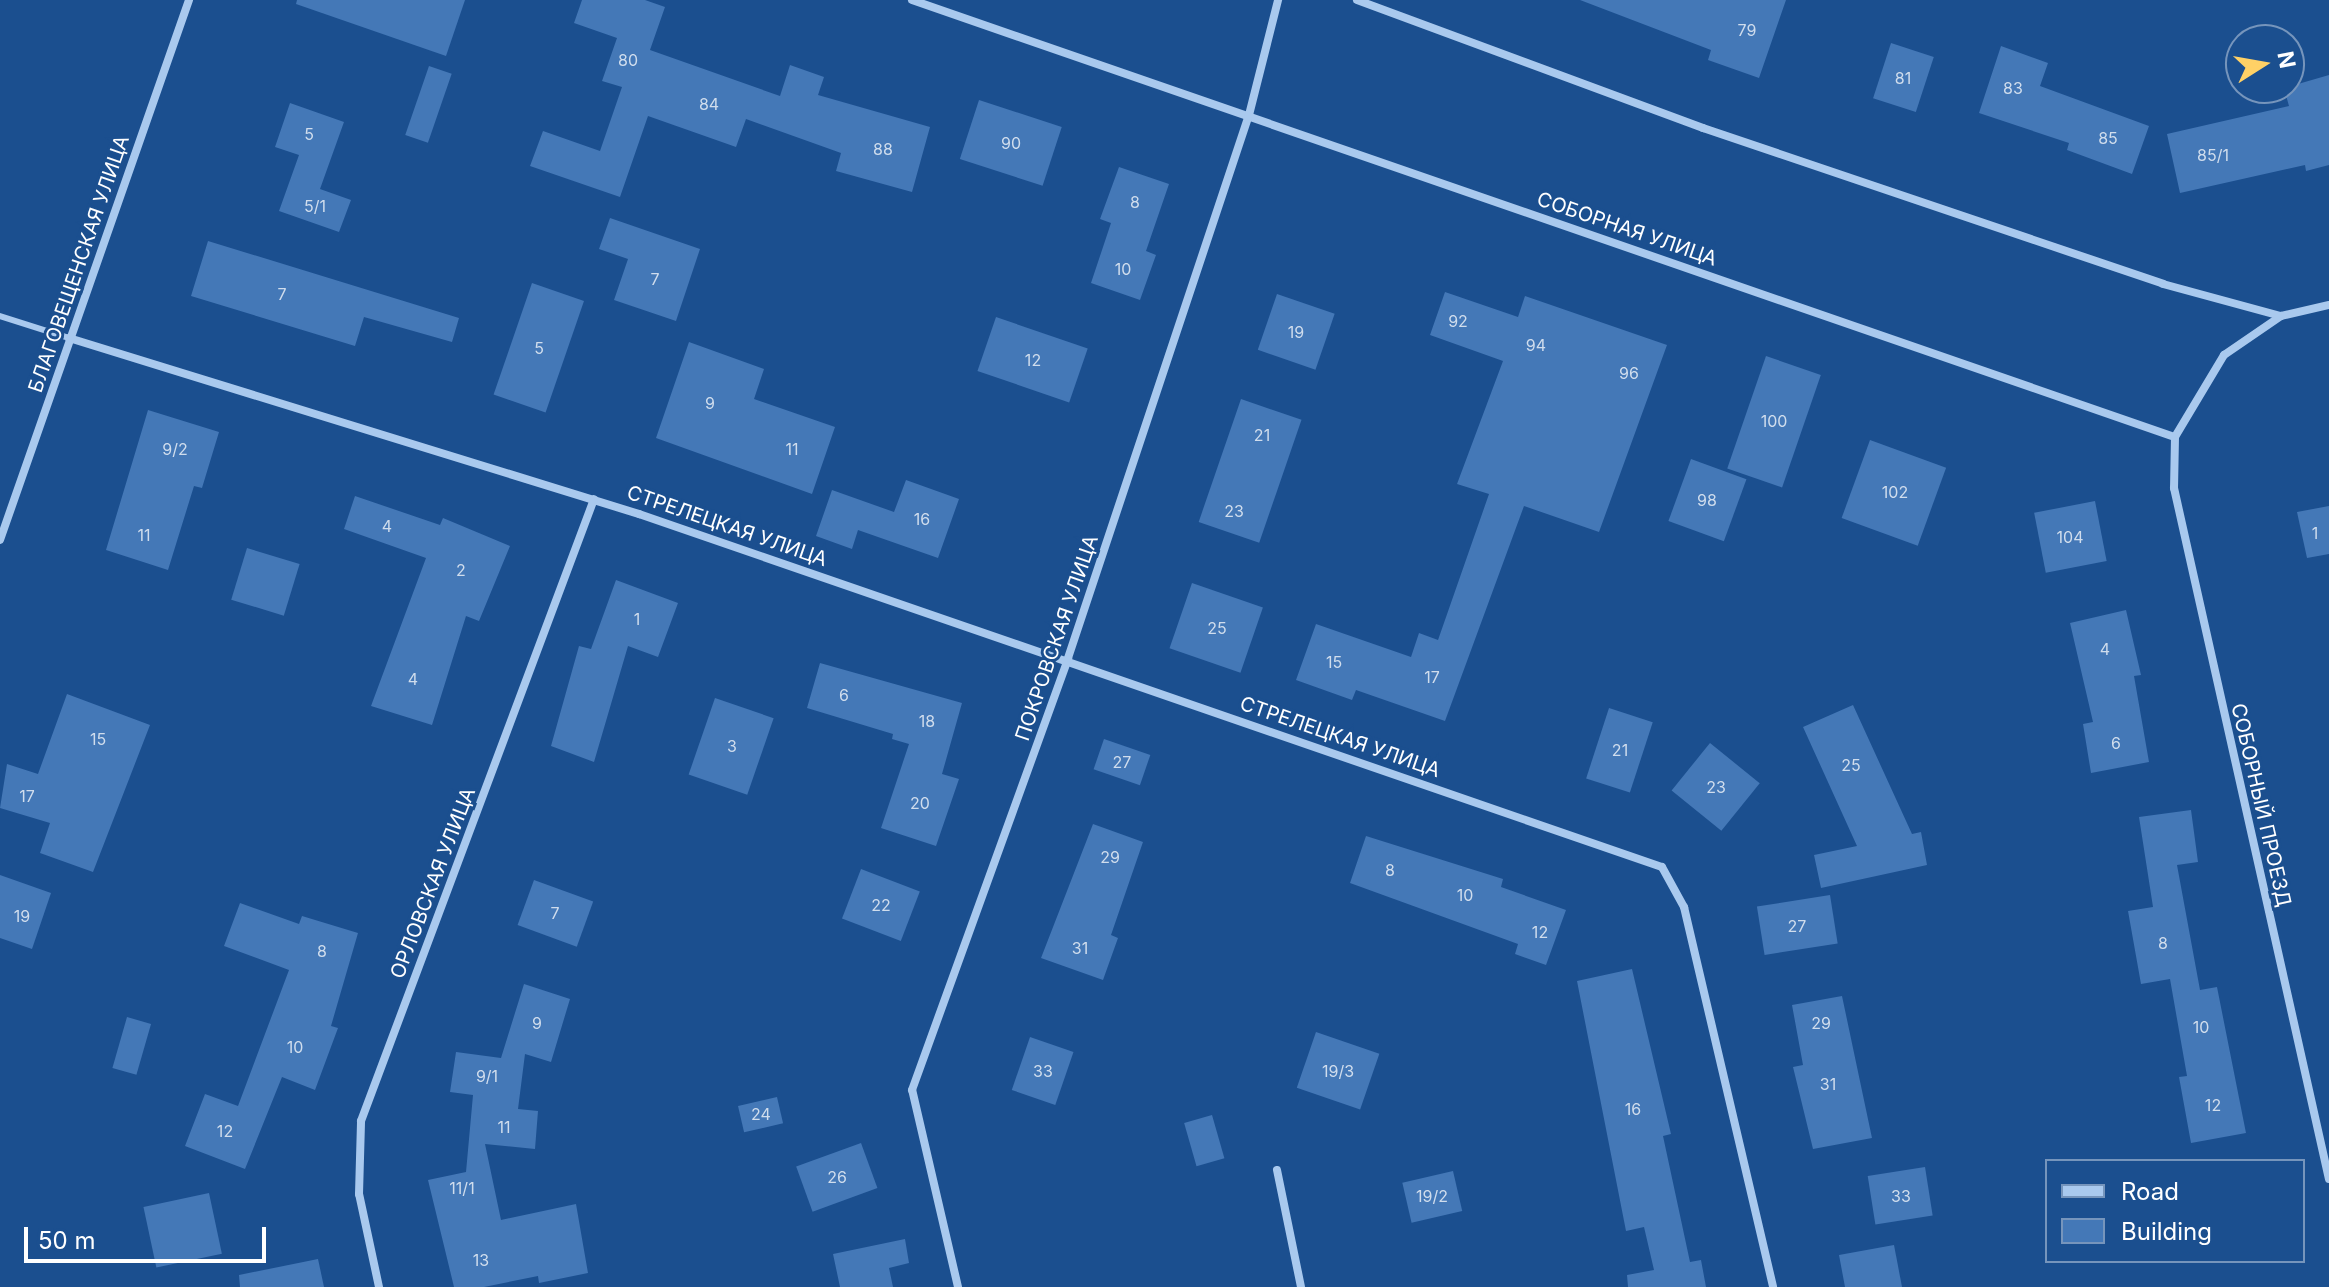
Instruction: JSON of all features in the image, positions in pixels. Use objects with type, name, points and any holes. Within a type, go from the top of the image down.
[{"type":"street","name":"БЛАГОВЕЩЕНСКАЯ УЛИЦА","points":[[0,540],[189,0]]},
{"type":"street","name":"СОБОРНАЯ УЛИЦА","points":[[912,0],[2175,437]]},
{"type":"street","name":"ПОКРОВСКАЯ УЛИЦА","points":[[958,1287],[912,1090],[1068,658],[1249,115],[1278,0]]},
{"type":"street","points":[[1357,0],[1718,133],[2163,284],[2281,316]]},
{"type":"street","points":[[2175,437],[2224,355],[2281,316],[2329,305]]},
{"type":"street","name":"СТРЕЛЕЦКАЯ УЛИЦА","points":[[69,338],[594,499],[1068,658],[1662,867],[1684,907],[1773,1287]]},
{"type":"street","name":"СОБОРНЫЙ ПРОЕЗД","points":[[2175,437],[2174,488],[2329,1179]]},
{"type":"street","name":"ОРЛОВСКАЯ УЛИЦА","points":[[379,1287],[359,1194],[361,1121],[594,499]]},
{"type":"street","points":[[1277,1170],[1301,1287]]},
{"type":"lane","points":[[0,316],[69,338]]},
{"type":"building","points":[[297,0],[465,0],[446,56],[296,4]]},
{"type":"building","points":[[582,0],[645,0],[665,7],[650,50],[780,96],[790,65],[824,77],[818,95],[930,127],[912,192],[836,171],[841,153],[746,119],[736,147],[648,116],[620,197],[530,166],[543,131],[600,151],[622,87],[602,81],[617,38],[574,23]]},
{"type":"building","points":[[1580,0],[1786,0],[1759,78],[1708,60],[1711,50]]},
{"type":"building","points":[[1891,43],[1934,57],[1916,112],[1873,98]]},
{"type":"building","points":[[2001,46],[2048,63],[2040,86],[2149,126],[2132,174],[2067,150],[2069,143],[1979,113]]},
{"type":"building","points":[[429,66],[452,74],[428,143],[405,135]]},
{"type":"building","points":[[2329,75],[2329,165],[2306,171],[2305,165],[2180,193],[2167,134],[2288,104],[2305,104],[2305,82]]},
{"type":"building","points":[[979,100],[1062,127],[1043,186],[960,159]]},
{"type":"building","points":[[290,103],[344,122],[320,189],[351,200],[339,232],[279,211],[299,155],[275,147]]},
{"type":"building","points":[[1119,167],[1169,184],[1146,251],[1156,255],[1140,300],[1091,283],[1111,223],[1100,219]]},
{"type":"building","points":[[610,218],[700,249],[676,321],[614,300],[628,259],[599,249]]},
{"type":"building","points":[[208,241],[459,318],[452,342],[364,317],[355,346],[191,296]]},
{"type":"building","points":[[532,283],[584,301],[546,412],[494,395]]},
{"type":"building","points":[[1445,292],[1518,317],[1525,296],[1667,345],[1599,532],[1524,506],[1445,721],[1356,690],[1352,700],[1296,680],[1316,624],[1411,657],[1419,633],[1438,640],[1489,494],[1457,484],[1503,361],[1430,335]]},
{"type":"building","points":[[1277,294],[1335,314],[1315,370],[1258,350]]},
{"type":"building","points":[[996,317],[1088,349],[1069,402],[977,371]]},
{"type":"building","points":[[689,342],[764,369],[754,399],[835,427],[812,494],[656,438]]},
{"type":"building","points":[[1766,356],[1821,375],[1782,487],[1727,469]]},
{"type":"building","points":[[1241,399],[1302,420],[1259,543],[1199,522]]},
{"type":"building","points":[[148,410],[219,432],[202,488],[194,486],[168,570],[106,550]]},
{"type":"building","points":[[1870,440],[1946,468],[1918,546],[1842,518]]},
{"type":"building","points":[[1691,459],[1746,479],[1724,541],[1668,521]]},
{"type":"building","points":[[906,480],[959,499],[938,558],[858,530],[852,549],[816,536],[832,490],[894,512]]},
{"type":"building","points":[[355,496],[440,525],[443,518],[510,546],[479,621],[466,616],[432,725],[371,706],[426,558],[344,529]]},
{"type":"building","points":[[2095,501],[2107,561],[2046,573],[2034,513]]},
{"type":"building","points":[[2329,506],[2329,554],[2307,558],[2297,512]]},
{"type":"building","points":[[247,548],[300,564],[284,616],[231,600]]},
{"type":"building","points":[[616,580],[678,603],[658,657],[628,646],[594,762],[551,746],[579,646],[591,649]]},
{"type":"building","points":[[1192,583],[1263,607],[1240,673],[1170,648]]},
{"type":"building","points":[[2126,610],[2141,675],[2134,676],[2149,762],[2091,773],[2083,724],[2093,722],[2070,623]]},
{"type":"building","points":[[820,663],[962,703],[942,774],[959,779],[936,846],[881,828],[909,744],[892,739],[893,734],[807,708]]},
{"type":"building","points":[[67,694],[150,725],[93,872],[40,853],[50,823],[0,808],[7,764],[38,774]]},
{"type":"building","points":[[715,698],[774,718],[747,795],[689,775]]},
{"type":"building","points":[[1853,705],[1912,834],[1921,832],[1927,865],[1821,888],[1814,855],[1857,846],[1803,727]]},
{"type":"building","points":[[1609,708],[1653,722],[1630,793],[1586,778]]},
{"type":"building","points":[[1104,739],[1150,755],[1140,785],[1094,769]]},
{"type":"building","points":[[1710,743],[1760,783],[1721,831],[1672,790]]},
{"type":"building","points":[[2191,810],[2198,862],[2177,865],[2200,990],[2217,987],[2246,1133],[2191,1143],[2179,1077],[2187,1076],[2170,979],[2141,984],[2128,911],[2153,907],[2139,817]]},
{"type":"building","points":[[1093,824],[1143,842],[1111,935],[1118,938],[1103,980],[1041,958]]},
{"type":"building","points":[[1366,836],[1503,879],[1501,887],[1566,910],[1546,965],[1515,954],[1518,944],[1350,883]]},
{"type":"building","points":[[861,869],[920,892],[901,941],[842,918]]},
{"type":"building","points":[[0,875],[51,893],[32,949],[0,938]]},
{"type":"building","points":[[534,880],[593,902],[577,947],[518,925]]},
{"type":"building","points":[[1830,895],[1838,943],[1765,955],[1757,907]]},
{"type":"building","points":[[240,903],[299,924],[302,916],[358,933],[331,1026],[338,1028],[315,1090],[282,1077],[245,1169],[185,1146],[205,1094],[238,1106],[289,970],[224,946]]},
{"type":"building","points":[[1632,969],[1671,1134],[1663,1136],[1690,1262],[1701,1260],[1706,1287],[1628,1287],[1627,1275],[1654,1270],[1644,1227],[1626,1231],[1577,981]]},
{"type":"building","points":[[524,984],[570,999],[551,1062],[525,1054],[518,1109],[538,1111],[535,1149],[485,1144],[501,1220],[576,1204],[588,1273],[539,1283],[538,1276],[484,1287],[454,1287],[428,1180],[466,1172],[473,1095],[450,1092],[456,1052],[501,1058]]},
{"type":"building","points":[[1842,996],[1872,1138],[1813,1149],[1793,1067],[1803,1065],[1792,1005]]},
{"type":"building","points":[[127,1017],[151,1024],[136,1075],[112,1068]]},
{"type":"building","points":[[1316,1032],[1379,1054],[1360,1110],[1297,1088]]},
{"type":"building","points":[[1030,1037],[1073,1052],[1055,1105],[1012,1090]]},
{"type":"building","points":[[777,1097],[783,1123],[744,1132],[738,1106]]},
{"type":"building","points":[[1212,1115],[1224,1158],[1197,1166],[1184,1123]]},
{"type":"building","points":[[861,1143],[877,1188],[813,1212],[796,1167]]},
{"type":"building","points":[[1925,1167],[1933,1215],[1875,1224],[1868,1176]]},
{"type":"building","points":[[1453,1171],[1462,1211],[1412,1223],[1402,1183]]},
{"type":"building","points":[[209,1193],[222,1254],[156,1268],[143,1207]]},
{"type":"building","points":[[905,1239],[909,1263],[889,1268],[893,1287],[840,1287],[833,1254]]},
{"type":"building","points":[[1894,1245],[1902,1287],[1845,1287],[1839,1255]]},
{"type":"building","points":[[318,1259],[324,1287],[240,1287],[239,1275]]}]
